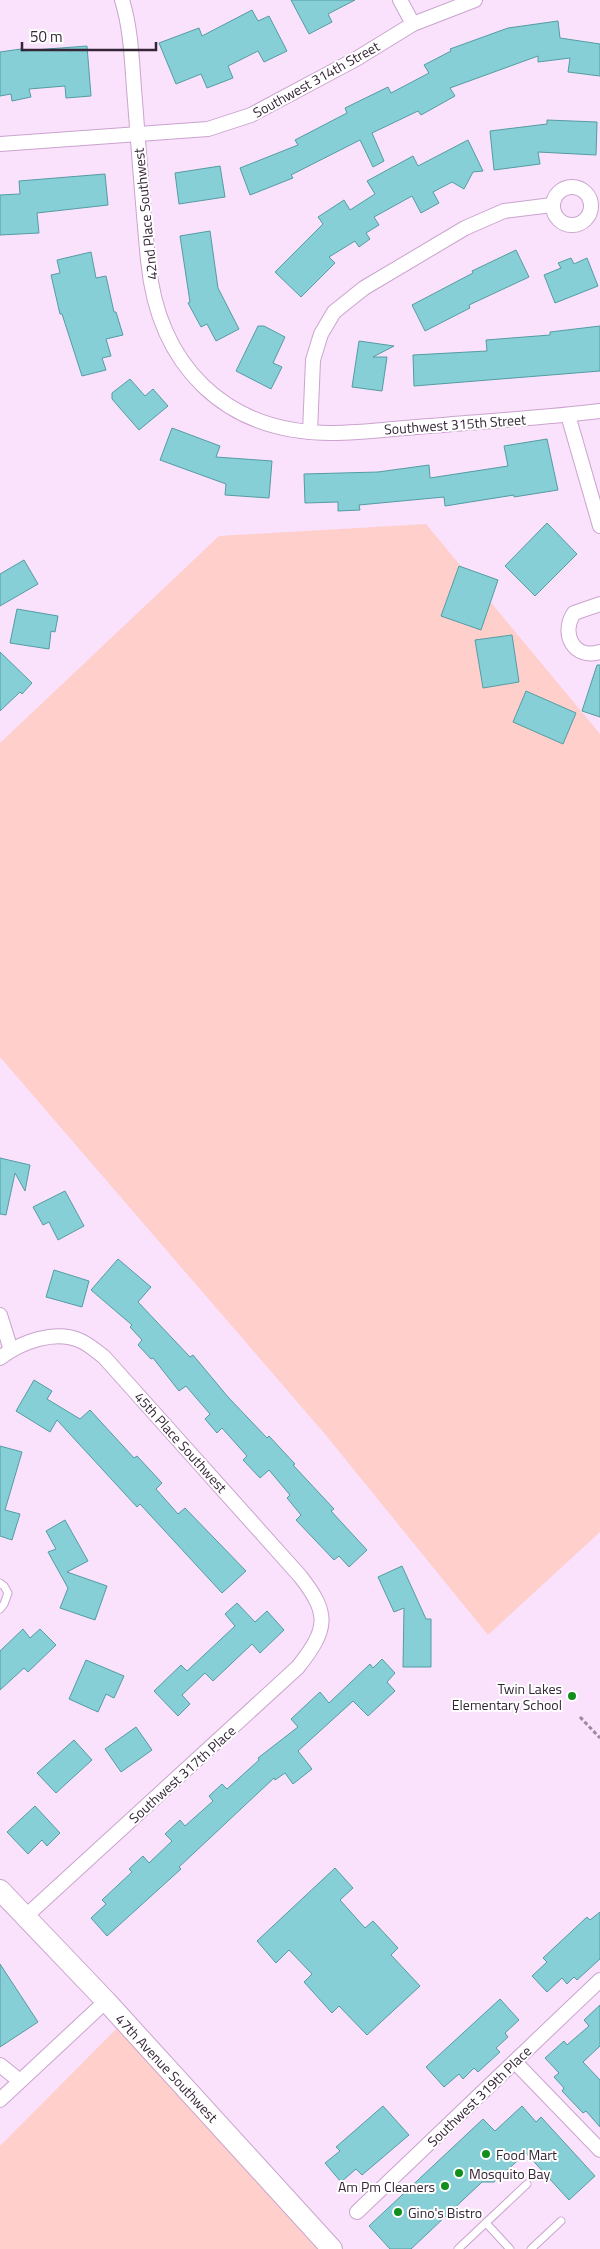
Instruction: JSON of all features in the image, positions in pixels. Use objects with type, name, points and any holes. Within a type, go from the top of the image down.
[{"type":"main road","name":"47th Avenue Southwest","points":[[0,1890],[106,2001],[332,2249]]},
{"type":"street","name":"42nd Place Southwest","points":[[122,0],[130,42],[148,263],[156,305],[167,336],[182,361],[201,385],[243,415],[267,425],[310,432]]},
{"type":"street","points":[[400,0],[412,24]]},
{"type":"street","name":"Southwest 314th Street","points":[[0,144],[208,128],[251,115],[356,59],[412,24],[475,0]]},
{"type":"street","points":[[310,432],[313,360],[320,334],[334,312],[364,288],[465,228],[504,212],[552,205]]},
{"type":"street","name":"Southwest 315th Street","points":[[310,432],[332,433],[600,411]]},
{"type":"street","points":[[568,415],[600,526]]},
{"type":"street","points":[[600,604],[574,613],[568,627],[568,634],[575,648],[589,654],[600,652]]},
{"type":"street","points":[[0,1315],[5,1354]]},
{"type":"street","name":"45th Place Southwest","points":[[5,1354],[23,1344],[58,1336],[81,1341],[104,1357],[300,1576],[315,1596],[320,1606],[323,1620]]},
{"type":"street","name":"Southwest 317th Place","points":[[25,1917],[298,1667],[315,1645],[323,1620]]},
{"type":"street","name":"Southwest 319th Place","points":[[357,2212],[600,1980]]},
{"type":"street","points":[[0,2100],[106,2001]]},
{"type":"street","points":[[515,2062],[600,2150]]},
{"type":"street","points":[[0,2065],[20,2081]]},
{"type":"lane","points":[[0,1583],[8,1593],[0,1609]]},
{"type":"lane","points":[[458,2249],[526,2184]]},
{"type":"lane","points":[[531,2249],[561,2222]]},
{"type":"lane","points":[[486,2223],[510,2249]]},
{"type":"path","points":[[580,1717],[600,1738]]},
{"type":"shaded area","points":[[426,524],[600,734],[600,1532],[488,1635],[324,1433],[0,1057],[0,743],[219,536]]},
{"type":"shaded area","points":[[123,2022],[318,2249],[0,2249],[0,2146]]},
{"type":"building","points":[[291,0],[355,0],[328,14],[332,22],[309,34]]},
{"type":"building","points":[[252,10],[258,21],[269,16],[287,51],[264,62],[258,51],[228,66],[233,78],[207,88],[201,74],[176,84],[159,43],[199,28],[202,36]]},
{"type":"building","points":[[558,21],[560,38],[600,44],[600,76],[568,72],[570,58],[538,62],[538,56],[450,88],[455,96],[421,115],[418,111],[372,133],[384,161],[373,167],[360,140],[291,175],[293,178],[250,195],[240,168],[298,145],[295,140],[347,113],[345,108],[388,87],[391,93],[429,73],[424,65],[451,51],[450,49],[508,28]]},
{"type":"building","points":[[87,46],[91,96],[66,98],[65,86],[29,89],[31,97],[12,101],[11,94],[0,96],[0,52],[21,49],[21,51]]},
{"type":"building","points":[[547,120],[597,122],[596,155],[538,152],[540,164],[494,170],[490,131],[547,124]]},
{"type":"building","points":[[468,140],[483,171],[473,172],[464,189],[452,182],[433,192],[439,203],[421,213],[412,196],[374,217],[379,225],[366,233],[370,239],[359,247],[355,241],[329,257],[335,263],[301,297],[275,272],[323,224],[318,217],[344,200],[350,210],[375,194],[367,181],[413,156],[418,166]]},
{"type":"building","points":[[220,166],[225,197],[179,204],[175,173]]},
{"type":"building","points":[[105,174],[108,205],[37,213],[39,233],[0,235],[0,195],[20,194],[19,181]]},
{"type":"building","points":[[210,231],[218,288],[239,329],[216,341],[207,324],[201,327],[188,303],[190,302],[180,236]]},
{"type":"building","points":[[516,250],[529,277],[469,305],[470,308],[425,331],[412,305],[473,273],[472,271]]},
{"type":"building","points":[[91,252],[96,278],[106,276],[114,312],[116,312],[123,335],[106,339],[111,356],[102,358],[106,370],[82,376],[62,314],[60,314],[51,275],[60,273],[57,260]]},
{"type":"building","points":[[571,258],[574,264],[587,258],[598,286],[555,303],[544,275],[561,268],[558,263]]},
{"type":"building","points":[[258,326],[264,326],[285,337],[273,363],[282,367],[271,389],[236,371]]},
{"type":"building","points":[[600,326],[600,371],[414,386],[413,355],[487,351],[486,340],[550,335],[550,332]]},
{"type":"building","points":[[359,341],[394,346],[373,357],[387,357],[382,391],[352,387]]},
{"type":"building","points":[[130,379],[145,396],[153,389],[168,406],[139,430],[112,399],[112,393]]},
{"type":"building","points":[[172,428],[220,446],[216,457],[272,461],[269,498],[225,495],[226,484],[160,460]]},
{"type":"building","points":[[547,439],[558,490],[445,506],[444,497],[359,505],[360,510],[338,511],[338,502],[305,503],[304,474],[378,472],[429,465],[430,478],[508,466],[504,446]]},
{"type":"building","points":[[547,523],[577,554],[535,596],[505,566]]},
{"type":"building","points":[[24,560],[38,584],[0,606],[0,574]]},
{"type":"building","points":[[459,566],[498,580],[481,630],[441,616]]},
{"type":"building","points":[[17,609],[58,616],[55,632],[51,631],[49,649],[10,643]]},
{"type":"building","points":[[512,635],[519,682],[483,688],[475,640]]},
{"type":"building","points":[[0,652],[32,683],[22,694],[20,692],[0,711]]},
{"type":"building","points":[[597,665],[600,665],[600,717],[582,711]]},
{"type":"building","points":[[526,691],[576,713],[563,744],[513,722]]},
{"type":"building","points":[[0,1158],[30,1165],[25,1191],[15,1173],[6,1215],[0,1214]]},
{"type":"building","points":[[65,1191],[84,1226],[58,1240],[49,1222],[43,1225],[33,1207]]},
{"type":"building","points":[[118,1259],[151,1287],[138,1302],[190,1357],[193,1355],[228,1397],[295,1464],[293,1465],[334,1509],[331,1511],[367,1550],[349,1567],[339,1556],[334,1560],[296,1520],[301,1515],[287,1498],[290,1495],[269,1470],[260,1478],[243,1460],[247,1456],[222,1428],[217,1433],[205,1419],[210,1414],[186,1386],[179,1391],[153,1358],[151,1359],[138,1345],[142,1340],[130,1327],[132,1325],[91,1290]]},
{"type":"building","points":[[54,1270],[89,1281],[82,1307],[46,1297]]},
{"type":"building","points":[[34,1380],[52,1391],[47,1399],[80,1419],[90,1410],[134,1458],[137,1456],[162,1483],[156,1489],[178,1514],[185,1508],[246,1571],[222,1593],[140,1504],[137,1507],[57,1420],[50,1432],[16,1411]]},
{"type":"building","points":[[0,1446],[22,1452],[5,1510],[20,1514],[12,1540],[0,1536]]},
{"type":"building","points":[[65,1520],[88,1561],[67,1572],[107,1586],[95,1620],[60,1608],[68,1588],[48,1552],[56,1549],[46,1531]]},
{"type":"building","points":[[402,1566],[426,1619],[431,1619],[431,1667],[403,1667],[404,1608],[394,1612],[378,1577]]},
{"type":"building","points":[[237,1603],[255,1622],[267,1611],[284,1630],[260,1653],[252,1644],[213,1681],[205,1673],[182,1695],[190,1704],[178,1716],[154,1691],[181,1665],[187,1671],[235,1626],[225,1614]]},
{"type":"building","points":[[23,1629],[30,1638],[40,1629],[56,1645],[28,1672],[24,1668],[0,1690],[0,1651]]},
{"type":"building","points":[[382,1659],[395,1673],[387,1682],[395,1691],[368,1716],[353,1701],[298,1751],[312,1769],[293,1784],[285,1773],[275,1780],[274,1778],[179,1867],[181,1869],[107,1936],[91,1918],[106,1904],[102,1900],[132,1872],[129,1869],[143,1856],[149,1863],[172,1841],[165,1834],[180,1820],[185,1826],[213,1801],[209,1796],[222,1784],[227,1789],[259,1760],[258,1758],[298,1727],[291,1719],[320,1692],[329,1703],[370,1664],[373,1668]]},
{"type":"building","points":[[86,1660],[124,1676],[114,1698],[106,1694],[98,1712],[69,1699]]},
{"type":"building","points":[[136,1727],[152,1750],[121,1772],[105,1749]]},
{"type":"building","points":[[74,1740],[92,1760],[56,1793],[37,1773]]},
{"type":"building","points":[[35,1806],[60,1833],[47,1846],[42,1840],[28,1854],[7,1832]]},
{"type":"building","points":[[335,1868],[353,1888],[340,1900],[365,1928],[373,1921],[398,1948],[391,1955],[420,1986],[367,2035],[339,2006],[332,2013],[304,1982],[312,1974],[289,1950],[276,1963],[257,1941]]},
{"type":"building","points":[[600,1912],[600,1959],[577,1980],[574,1977],[567,1984],[562,1978],[547,1992],[532,1976],[547,1962],[543,1958],[587,1917],[590,1920]]},
{"type":"building","points":[[0,1964],[38,2022],[0,2047]]},
{"type":"building","points":[[500,1999],[519,2020],[505,2033],[508,2037],[496,2048],[500,2052],[478,2072],[474,2068],[463,2079],[459,2074],[444,2087],[426,2067]]},
{"type":"building","points":[[600,2005],[600,2046],[583,2062],[600,2080],[600,2127],[586,2111],[583,2113],[562,2091],[564,2088],[554,2077],[559,2073],[545,2058],[564,2041],[567,2045],[589,2026],[584,2020]]},
{"type":"building","points":[[383,2106],[409,2135],[362,2175],[356,2169],[341,2182],[325,2163],[340,2151],[336,2147]]},
{"type":"building","points":[[522,2106],[536,2122],[541,2117],[595,2176],[569,2200],[526,2153],[494,2182],[482,2182],[411,2249],[390,2249],[369,2226],[483,2119],[495,2131]]},
{"type":"place","name":"Twin Lakes Elementary School","points":[[572,1696]]},
{"type":"place","name":"Food Mart","points":[[486,2154]]},
{"type":"place","name":"Mosquito Bay","points":[[459,2173]]},
{"type":"place","name":"Am Pm Cleaners","points":[[445,2186]]},
{"type":"place","name":"Gino's Bistro","points":[[398,2212]]}]
